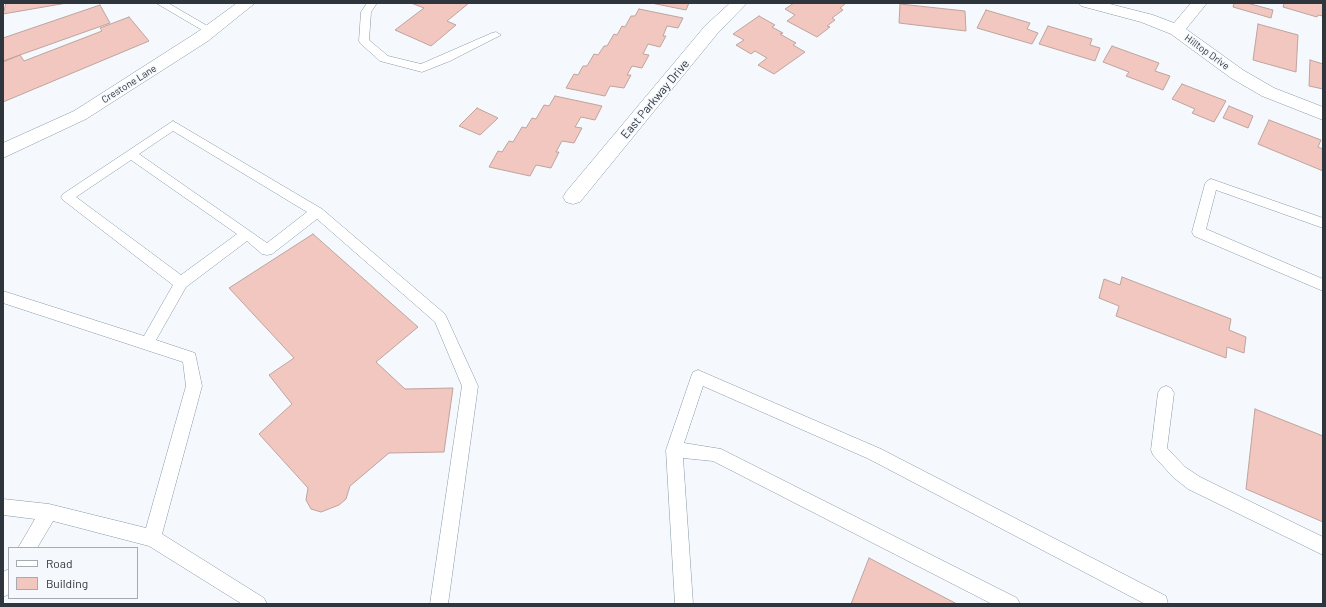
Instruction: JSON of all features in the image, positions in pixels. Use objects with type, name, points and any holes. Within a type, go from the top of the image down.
[{"type":"street","name":"Crestone Lane","points":[[3,151],[80,115],[211,31],[247,3]]},
{"type":"street","name":"East Parkway Drive","points":[[573,197],[711,30],[739,3]]},
{"type":"street","name":"Hilltop Drive","points":[[1087,3],[1147,18],[1177,30],[1237,74],[1262,88],[1323,114]]},
{"type":"street","points":[[1177,30],[1199,3]]},
{"type":"lane","points":[[372,3],[366,12],[364,41],[384,59],[422,68],[446,59],[496,35]]},
{"type":"lane","points":[[164,4],[211,31]]},
{"type":"lane","points":[[181,283],[67,197],[173,125],[317,212],[440,318],[470,386],[439,604]]},
{"type":"lane","points":[[131,154],[247,234],[267,250],[317,212]]},
{"type":"lane","points":[[1323,223],[1211,184],[1199,232],[1323,285]]},
{"type":"lane","points":[[147,343],[181,283],[247,234]]},
{"type":"lane","points":[[3,297],[190,358],[194,386],[152,538]]},
{"type":"lane","points":[[684,604],[674,450],[698,377],[875,454],[1160,602],[1159,604]]},
{"type":"lane","points":[[1166,393],[1159,450],[1179,472],[1194,483],[1323,546]]},
{"type":"lane","points":[[674,450],[715,454],[1011,604]]},
{"type":"lane","points":[[3,507],[49,512],[152,538],[258,604]]},
{"type":"lane","points":[[29,547],[49,512]]},
{"type":"building","points":[[6,3],[67,3],[3,14]]},
{"type":"building","points":[[411,3],[469,3],[447,21],[456,25],[431,46],[395,30],[424,8]]},
{"type":"building","points":[[651,3],[689,3],[686,10]]},
{"type":"building","points":[[794,3],[846,3],[840,8],[843,10],[832,18],[835,20],[827,26],[830,27],[817,37],[787,21],[795,15],[785,9]]},
{"type":"building","points":[[1234,3],[1247,3],[1273,10],[1271,18],[1233,7]]},
{"type":"building","points":[[1284,3],[1323,3],[1323,16],[1318,15],[1317,17],[1283,7]]},
{"type":"building","points":[[900,4],[965,11],[966,31],[899,23]]},
{"type":"building","points":[[100,5],[110,23],[3,61],[3,38]]},
{"type":"building","points":[[639,9],[683,18],[678,28],[667,26],[663,36],[666,36],[660,47],[648,44],[643,54],[649,55],[642,68],[632,66],[627,75],[631,75],[624,88],[610,86],[605,96],[566,88],[574,74],[578,75],[583,66],[587,66],[594,54],[598,55],[604,46],[607,46],[614,34],[617,35],[622,26],[625,27],[631,16],[635,16]]},
{"type":"building","points":[[986,10],[1030,23],[1027,29],[1038,33],[1032,44],[977,28]]},
{"type":"building","points":[[759,16],[775,25],[772,27],[783,33],[780,34],[796,43],[793,45],[805,52],[774,74],[758,65],[767,58],[755,51],[751,54],[736,45],[744,40],[733,34]]},
{"type":"building","points":[[129,17],[149,41],[3,102],[3,62],[20,55],[24,61],[102,31],[100,28]]},
{"type":"building","points":[[1258,24],[1298,35],[1296,72],[1253,60]]},
{"type":"building","points":[[1048,26],[1092,39],[1090,45],[1100,48],[1095,61],[1039,44]]},
{"type":"building","points":[[1112,46],[1159,63],[1155,71],[1170,76],[1163,90],[1126,76],[1129,72],[1103,62]]},
{"type":"building","points":[[1310,60],[1323,64],[1323,89],[1309,86]]},
{"type":"building","points":[[1182,84],[1226,101],[1214,122],[1192,113],[1195,109],[1172,99]]},
{"type":"building","points":[[555,96],[602,106],[595,120],[581,117],[575,127],[582,128],[574,143],[562,141],[556,152],[559,152],[551,168],[536,165],[530,176],[489,167],[498,151],[502,152],[509,141],[513,142],[522,127],[526,128],[532,118],[536,119],[544,105],[549,106]]},
{"type":"building","points":[[1229,106],[1253,116],[1248,128],[1223,118]]},
{"type":"building","points":[[477,108],[498,118],[480,135],[459,126]]},
{"type":"building","points":[[1269,120],[1321,140],[1318,147],[1323,149],[1323,171],[1258,144]]},
{"type":"building","points":[[313,234],[418,327],[376,362],[405,389],[453,388],[444,452],[389,453],[350,486],[346,499],[339,505],[321,512],[311,509],[306,500],[308,488],[259,434],[292,404],[269,375],[294,358],[229,288]]},
{"type":"building","points":[[1122,277],[1231,319],[1229,330],[1246,337],[1244,353],[1227,347],[1226,358],[1116,316],[1119,306],[1099,298],[1104,279],[1120,285]]},
{"type":"building","points":[[1255,409],[1323,436],[1323,522],[1246,489]]},
{"type":"building","points":[[869,558],[957,604],[851,604]]}]
